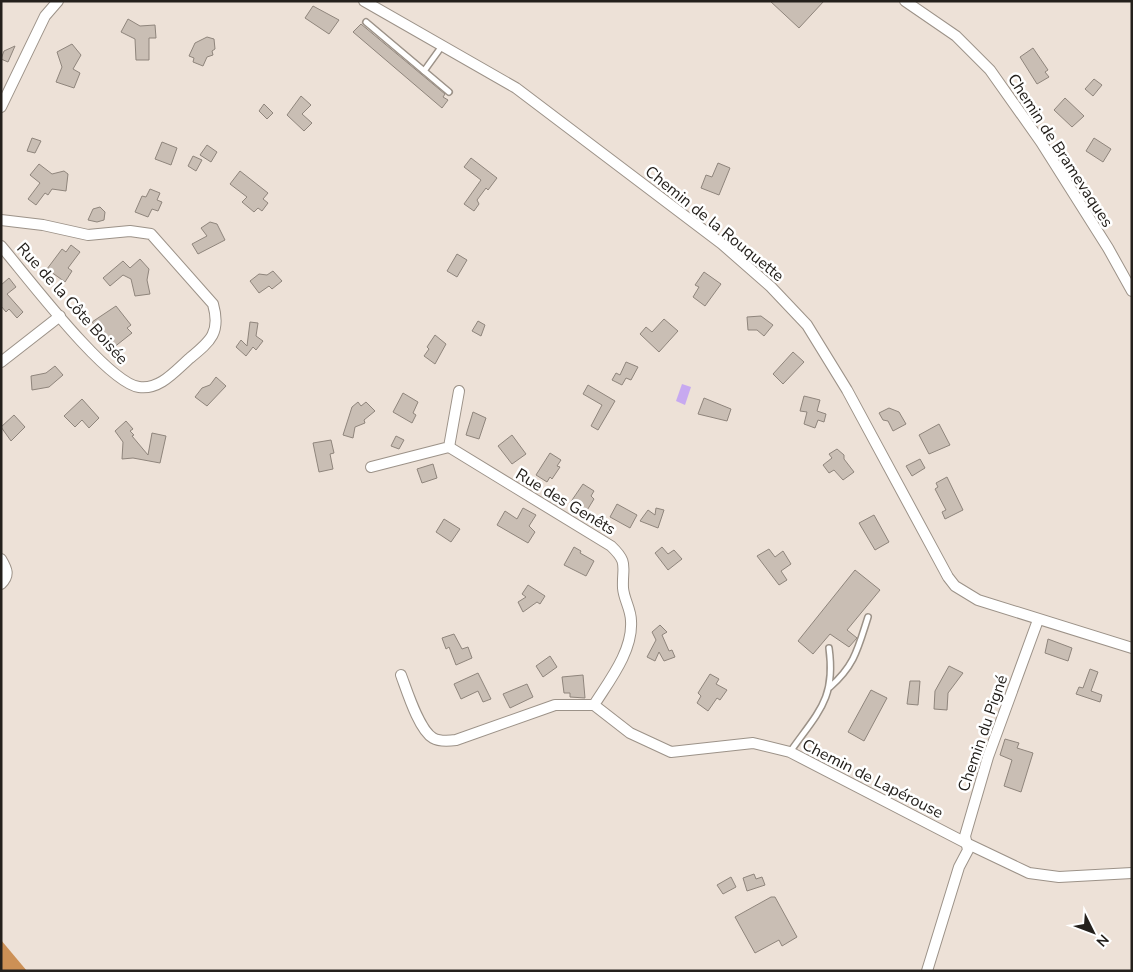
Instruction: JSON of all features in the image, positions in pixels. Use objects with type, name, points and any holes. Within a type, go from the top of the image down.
[{"type":"street","points":[[1,107],[45,16],[58,1]]},
{"type":"street","name":"Chemin de la Rouquette","points":[[364,1],[516,88],[722,244],[772,287],[807,325],[847,390],[948,578],[955,586],[978,600],[1132,648]]},
{"type":"street","name":"Chemin de Bramevaques","points":[[905,1],[956,36],[990,70],[1041,142],[1108,248],[1132,291]]},
{"type":"street","name":"Rue de la Côte Boisée","points":[[1,220],[43,225],[88,235],[130,231],[151,234],[206,293],[213,304],[216,316],[214,334],[208,344],[158,385],[140,387],[131,385],[117,376],[60,316],[1,246]]},
{"type":"street","points":[[1,362],[60,316]]},
{"type":"street","points":[[371,467],[449,447],[459,391]]},
{"type":"street","name":"Rue des Genêts","points":[[449,447],[612,546],[624,561],[623,586],[632,622],[630,635],[620,662],[594,705]]},
{"type":"street","points":[[1,559],[8,572],[7,578],[1,584]]},
{"type":"street","name":"Chemin du Pigné","points":[[926,971],[959,867],[968,850],[965,836],[988,757],[1038,620]]},
{"type":"street","points":[[401,675],[423,728],[434,739],[443,741],[456,740],[555,705],[594,705]]},
{"type":"street","name":"Chemin de Lapérouse","points":[[594,705],[630,733],[671,752],[753,743],[790,752],[1019,869],[1040,875],[1059,877],[1132,872]]},
{"type":"lane","points":[[366,22],[450,92]]},
{"type":"lane","points":[[424,71],[442,46]]},
{"type":"lane","points":[[830,688],[855,659],[868,617]]},
{"type":"lane","points":[[790,752],[828,698],[832,668],[829,648]]},
{"type":"shaded area","points":[[682,384],[691,387],[685,405],[676,401]]},
{"type":"shaded area","points":[[1,940],[27,971],[1,971]]},
{"type":"building","points":[[770,1],[824,1],[799,28]]},
{"type":"building","points":[[313,6],[339,20],[329,34],[305,18]]},
{"type":"building","points":[[128,19],[140,26],[155,25],[156,38],[149,38],[149,60],[136,60],[135,39],[121,32]]},
{"type":"building","points":[[361,24],[445,94],[443,97],[448,100],[442,108],[353,32]]},
{"type":"building","points":[[207,37],[214,39],[215,49],[212,51],[213,55],[207,57],[203,66],[193,62],[194,58],[189,56],[195,43]]},
{"type":"building","points":[[72,44],[81,55],[73,69],[80,73],[74,88],[56,82],[62,67],[57,52]]},
{"type":"building","points":[[15,46],[8,62],[1,59],[4,51]]},
{"type":"building","points":[[1033,48],[1048,70],[1045,72],[1049,77],[1037,84],[1020,57]]},
{"type":"building","points":[[1094,79],[1102,85],[1093,96],[1085,89]]},
{"type":"building","points":[[301,96],[311,105],[302,114],[312,123],[304,131],[287,115]]},
{"type":"building","points":[[1065,98],[1084,116],[1072,127],[1054,110]]},
{"type":"building","points":[[264,104],[273,113],[267,119],[259,111]]},
{"type":"building","points":[[32,138],[41,141],[35,153],[27,151]]},
{"type":"building","points":[[1094,138],[1111,149],[1103,162],[1086,151]]},
{"type":"building","points":[[162,142],[177,148],[171,165],[155,159]]},
{"type":"building","points":[[207,145],[217,152],[211,162],[200,155]]},
{"type":"building","points":[[193,156],[202,160],[196,171],[188,166]]},
{"type":"building","points":[[471,158],[497,178],[477,200],[479,204],[474,211],[464,204],[481,180],[464,167]]},
{"type":"building","points":[[718,163],[730,168],[719,195],[701,188],[706,175],[712,177]]},
{"type":"building","points":[[39,164],[52,174],[64,171],[68,174],[66,191],[52,189],[48,195],[45,193],[36,205],[28,199],[40,183],[30,175]]},
{"type":"building","points":[[240,171],[268,193],[263,199],[268,203],[262,211],[258,208],[254,212],[242,202],[247,197],[230,184]]},
{"type":"building","points":[[150,189],[160,193],[157,200],[162,202],[158,211],[152,209],[148,217],[135,212],[142,196],[146,197]]},
{"type":"building","points":[[100,207],[105,212],[104,220],[97,222],[88,220],[93,209]]},
{"type":"building","points":[[210,222],[217,224],[225,240],[198,254],[192,244],[207,236],[201,228]]},
{"type":"building","points":[[71,245],[80,252],[68,268],[72,271],[65,282],[47,269],[62,249],[66,252]]},
{"type":"building","points":[[457,254],[467,260],[457,277],[447,271]]},
{"type":"building","points":[[140,259],[149,269],[147,280],[150,294],[135,296],[131,279],[123,275],[110,286],[103,278],[123,261],[130,268]]},
{"type":"building","points":[[273,271],[282,281],[272,289],[269,286],[259,293],[250,281],[259,274],[267,275]]},
{"type":"building","points":[[704,272],[721,284],[705,306],[693,297],[699,287],[695,285]]},
{"type":"building","points":[[9,278],[16,287],[7,294],[23,312],[17,318],[9,309],[6,312],[1,306],[1,285]]},
{"type":"building","points":[[116,306],[131,325],[127,328],[132,333],[113,348],[92,322]]},
{"type":"building","points":[[761,316],[773,325],[764,336],[757,330],[748,330],[747,317]]},
{"type":"building","points":[[664,319],[678,331],[659,352],[640,334],[646,327],[652,332]]},
{"type":"building","points":[[478,321],[485,325],[481,336],[472,331]]},
{"type":"building","points":[[250,322],[258,323],[256,336],[263,341],[256,350],[253,347],[246,356],[236,347],[241,340],[247,346]]},
{"type":"building","points":[[435,335],[446,344],[435,364],[424,356],[429,349],[427,347]]},
{"type":"building","points":[[793,352],[804,362],[783,384],[773,374]]},
{"type":"building","points":[[626,362],[638,367],[631,380],[626,378],[622,385],[612,380],[616,373],[620,375]]},
{"type":"building","points":[[55,366],[63,375],[49,387],[32,390],[31,376],[46,373]]},
{"type":"building","points":[[216,377],[226,386],[207,406],[195,397],[202,388],[210,385]]},
{"type":"building","points":[[588,385],[615,401],[598,430],[591,426],[602,405],[583,394]]},
{"type":"building","points":[[403,393],[418,402],[413,413],[416,415],[412,423],[393,412]]},
{"type":"building","points":[[804,396],[820,400],[817,411],[826,414],[824,422],[818,420],[815,428],[804,424],[807,412],[800,411]]},
{"type":"building","points":[[704,398],[731,409],[727,421],[698,414]]},
{"type":"building","points":[[82,399],[99,418],[89,428],[82,420],[75,427],[64,416]]},
{"type":"building","points":[[358,402],[361,406],[366,402],[375,411],[364,420],[365,423],[355,427],[353,438],[343,435],[352,407]]},
{"type":"building","points":[[889,408],[899,412],[906,424],[893,431],[888,421],[883,420],[879,413]]},
{"type":"building","points":[[473,412],[486,418],[479,439],[466,435]]},
{"type":"building","points":[[14,415],[25,427],[11,441],[1,427]]},
{"type":"building","points":[[126,421],[133,429],[130,431],[134,435],[132,436],[148,455],[152,433],[166,436],[160,463],[133,458],[122,459],[123,442],[115,431]]},
{"type":"building","points":[[939,424],[950,445],[929,454],[919,435]]},
{"type":"building","points":[[512,435],[526,454],[512,464],[498,446]]},
{"type":"building","points":[[396,436],[404,440],[399,449],[391,446]]},
{"type":"building","points":[[331,440],[334,453],[330,454],[333,469],[319,472],[313,443]]},
{"type":"building","points":[[837,449],[844,455],[844,459],[854,472],[843,480],[834,470],[829,473],[823,465],[832,458],[829,454]]},
{"type":"building","points":[[550,453],[561,460],[557,466],[560,467],[552,479],[550,477],[547,482],[536,475]]},
{"type":"building","points":[[920,459],[925,468],[912,476],[906,466]]},
{"type":"building","points":[[433,464],[437,478],[422,483],[417,469]]},
{"type":"building","points":[[947,477],[963,510],[945,519],[942,512],[946,510],[935,489],[938,487],[936,483]]},
{"type":"building","points":[[583,484],[594,491],[591,496],[594,499],[586,512],[570,503]]},
{"type":"building","points":[[617,504],[637,515],[630,528],[610,517]]},
{"type":"building","points":[[523,508],[536,515],[529,526],[535,532],[528,543],[497,525],[505,511],[517,519]]},
{"type":"building","points":[[656,508],[664,510],[658,528],[640,521],[648,510],[655,515]]},
{"type":"building","points":[[874,515],[889,542],[875,550],[859,523]]},
{"type":"building","points":[[444,519],[460,529],[451,542],[436,532]]},
{"type":"building","points":[[574,547],[594,561],[586,576],[564,565]]},
{"type":"building","points":[[662,547],[668,554],[674,550],[682,559],[668,570],[655,553]]},
{"type":"building","points":[[769,549],[775,557],[783,551],[791,564],[781,571],[787,580],[779,585],[757,556]]},
{"type":"building","points":[[855,570],[880,590],[847,630],[857,638],[849,647],[830,634],[813,654],[798,641]]},
{"type":"building","points":[[528,585],[545,596],[540,604],[537,602],[523,612],[518,602],[526,597],[522,594]]},
{"type":"building","points":[[660,625],[667,632],[662,635],[669,651],[672,650],[675,657],[664,661],[659,652],[655,661],[647,657],[656,640],[652,632]]},
{"type":"building","points":[[454,634],[462,649],[468,647],[472,658],[456,665],[449,647],[446,649],[442,638]]},
{"type":"building","points":[[1048,639],[1072,648],[1068,661],[1045,653]]},
{"type":"building","points":[[550,656],[557,667],[543,677],[536,666]]},
{"type":"building","points":[[949,666],[963,673],[948,693],[947,710],[934,709],[935,691]]},
{"type":"building","points":[[1090,669],[1098,672],[1091,691],[1102,695],[1100,702],[1076,694],[1079,687],[1083,688]]},
{"type":"building","points":[[478,673],[491,699],[483,702],[478,691],[461,699],[454,684]]},
{"type":"building","points":[[710,674],[719,679],[716,684],[727,690],[720,700],[717,698],[708,711],[697,703],[701,696],[698,693]]},
{"type":"building","points":[[583,675],[585,698],[570,697],[570,693],[564,693],[562,677]]},
{"type":"building","points":[[910,681],[920,681],[918,705],[907,704]]},
{"type":"building","points":[[527,684],[533,697],[510,708],[503,694]]},
{"type":"building","points":[[871,690],[887,698],[864,741],[848,732]]},
{"type":"building","points":[[1005,739],[1019,743],[1017,748],[1033,753],[1021,792],[1004,786],[1012,760],[1000,755]]},
{"type":"building","points":[[754,874],[756,879],[762,877],[765,885],[747,891],[743,878]]},
{"type":"building","points":[[731,877],[736,887],[723,894],[717,885]]},
{"type":"building","points":[[771,897],[775,897],[797,937],[782,946],[779,940],[755,953],[735,917]]}]
